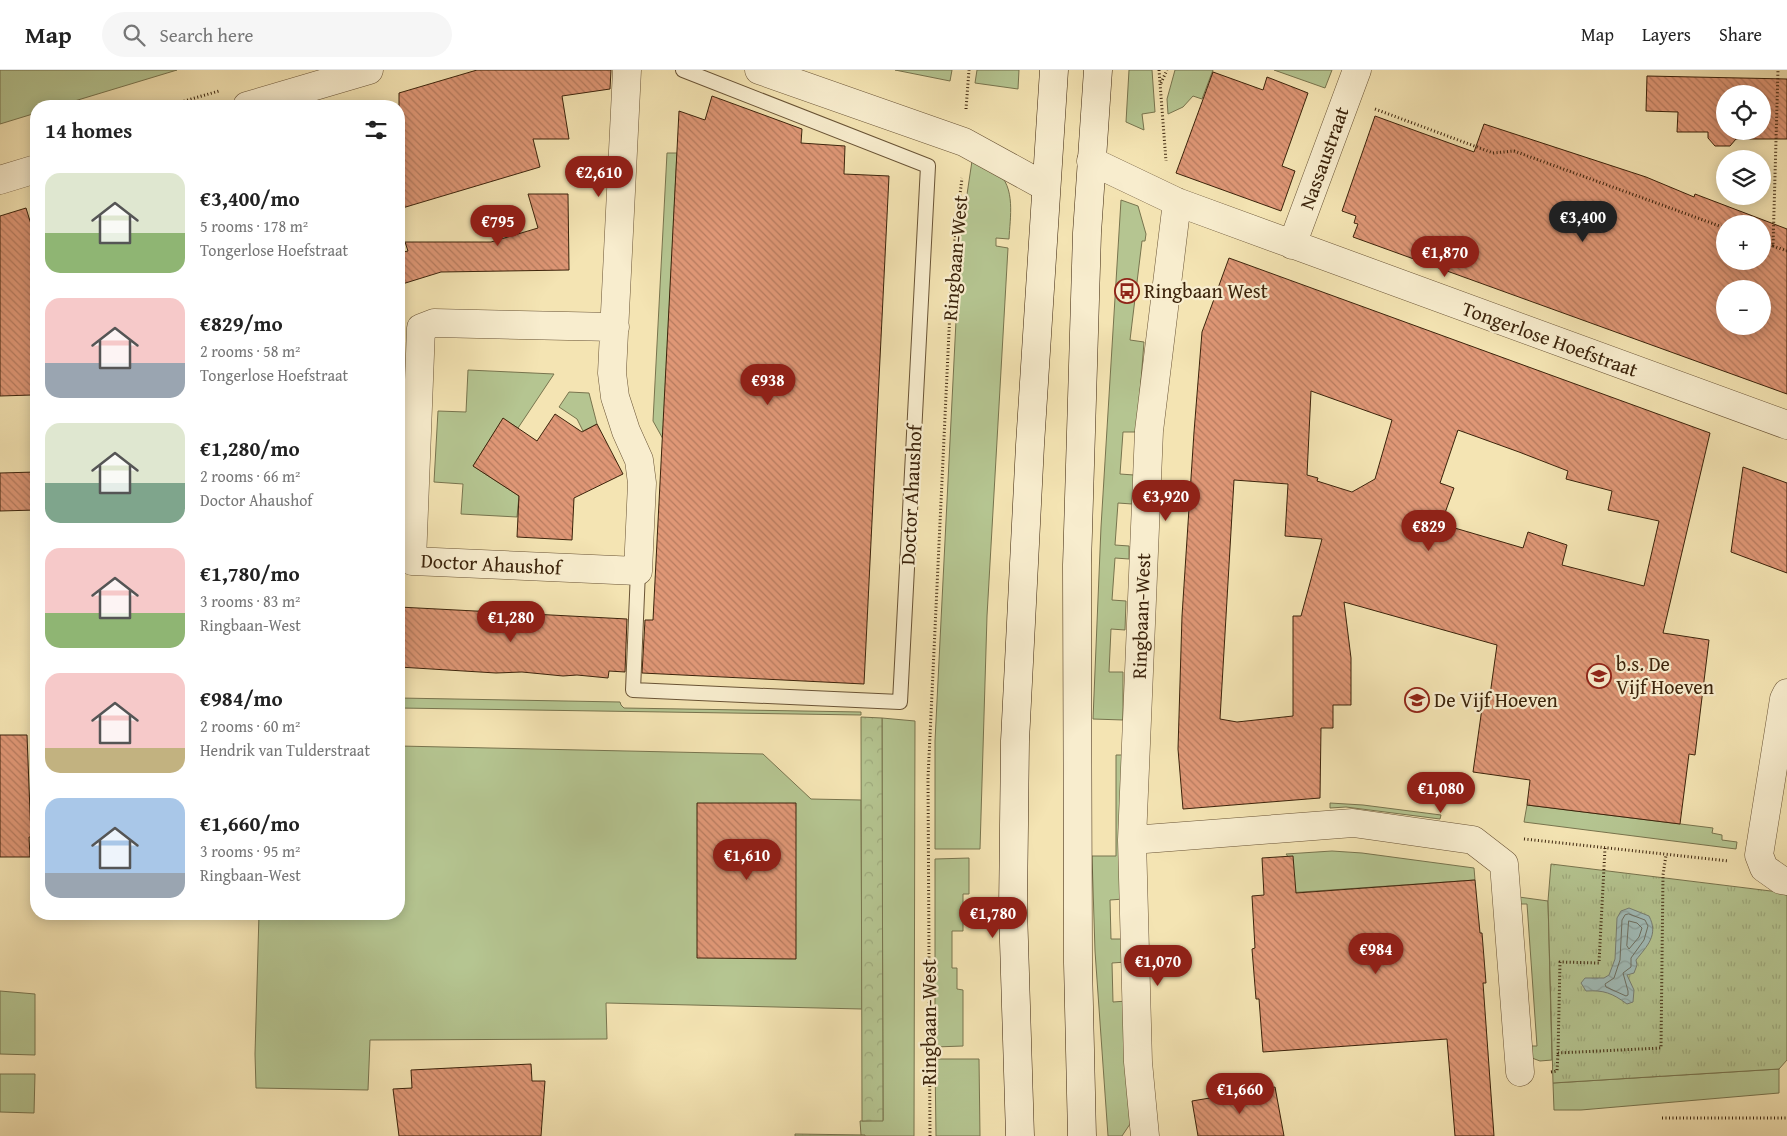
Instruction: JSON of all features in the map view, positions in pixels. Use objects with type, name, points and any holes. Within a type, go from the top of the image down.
[{"type":"street","points":[[267,100],[368,70]]},
{"type":"street","name":"Doctor Ahaushof","points":[[615,327],[434,323],[421,328],[412,561],[638,571],[642,483],[639,460],[615,397],[612,373],[615,327],[618,229],[627,70]]},
{"type":"street","points":[[759,70],[964,142],[1046,187]]},
{"type":"street","points":[[1020,1136],[1013,909],[1016,740],[1030,445],[1054,70]]},
{"type":"street","points":[[1082,1136],[1078,964],[1077,565],[1087,233],[1098,70]]},
{"type":"street","name":"Nassaustraat","points":[[1292,245],[1357,70]]},
{"type":"street","name":"Tongerlose Hoefstraat","points":[[1091,161],[1177,202],[1787,424]]},
{"type":"street","points":[[0,180],[30,171]]},
{"type":"street","name":"Ringbaan-West","points":[[1145,1136],[1138,1062],[1132,840],[1149,431],[1177,202]]},
{"type":"street","points":[[1787,693],[1784,699],[1759,856],[1764,868],[1781,880],[1787,881]]},
{"type":"street","points":[[1132,840],[1353,823],[1474,840],[1504,864],[1520,1072]]},
{"type":"lane","name":"Doctor Ahaushof","points":[[638,571],[633,690],[900,702],[928,166],[683,70]]},
{"type":"path","name":"Ringbaan-West","points":[[930,1136],[928,778],[951,289],[969,70]]},
{"type":"path","points":[[1159,70],[1167,169],[1177,202]]},
{"type":"path","points":[[1160,84],[1167,70]]},
{"type":"path","points":[[1778,70],[1773,246],[1787,251]]},
{"type":"path","points":[[1346,98],[1493,153],[1514,151],[1716,225]]},
{"type":"path","points":[[1493,854],[1513,838],[1727,862],[1759,856]]},
{"type":"path","points":[[1605,848],[1599,963],[1560,962],[1558,1053],[1661,1048],[1663,875],[1666,855]]},
{"type":"path","points":[[1662,1118],[1787,1118]]},
{"type":"green space","points":[[0,70],[177,70],[78,100],[30,100],[30,115],[0,124]]},
{"type":"green space","points":[[895,70],[952,70],[950,81]]},
{"type":"green space","points":[[977,70],[1019,70],[1018,89],[975,83]]},
{"type":"green space","points":[[1129,70],[1152,70],[1155,112],[1142,114],[1144,130],[1126,122]]},
{"type":"green space","points":[[1175,70],[1213,70],[1202,99],[1193,96],[1183,107],[1168,114],[1167,99]]},
{"type":"green space","points":[[1274,70],[1332,70],[1325,88]]},
{"type":"green space","points":[[667,153],[677,153],[663,439],[653,421]]},
{"type":"green space","points":[[972,161],[994,170],[1003,178],[1009,194],[1011,213],[1009,239],[996,238],[996,246],[1008,248],[987,616],[980,849],[935,849],[935,741],[960,241]]},
{"type":"green space","points":[[1121,200],[1138,206],[1146,234],[1145,241],[1142,241],[1130,340],[1144,342],[1137,432],[1123,432],[1120,474],[1134,475],[1132,504],[1118,503],[1115,545],[1129,546],[1129,559],[1115,558],[1112,600],[1126,601],[1125,630],[1111,629],[1109,672],[1123,672],[1123,720],[1093,719],[1101,527]]},
{"type":"green space","points":[[468,370],[554,374],[518,428],[503,419],[473,466],[519,496],[517,517],[461,514],[463,484],[434,482],[438,411],[466,412]]},
{"type":"green space","points":[[569,392],[589,393],[597,424],[583,431],[577,419],[559,407]]},
{"type":"green space","points":[[405,698],[620,702],[624,708],[861,712],[861,715],[405,708]]},
{"type":"green space","points":[[861,717],[882,718],[883,1121],[862,1121]]},
{"type":"green space","points":[[882,718],[915,721],[914,1136],[861,1135],[860,1121],[883,1120]]},
{"type":"green space","points":[[405,746],[763,754],[811,799],[861,800],[862,1009],[606,1003],[607,1039],[370,1040],[368,1090],[256,1088],[255,1054],[259,920],[405,920]]},
{"type":"green space","points":[[1116,755],[1122,755],[1124,899],[1110,900],[1111,939],[1125,939],[1126,962],[1112,963],[1113,1002],[1127,1001],[1130,1124],[1122,1136],[1108,1136],[1095,951],[1092,856],[1116,856]]},
{"type":"green space","points":[[1330,803],[1363,805],[1441,815],[1440,819],[1346,807],[1330,808]]},
{"type":"green space","points":[[1527,805],[1713,828],[1712,833],[1722,835],[1722,840],[1737,842],[1736,849],[1524,822]]},
{"type":"green space","points":[[1332,851],[1362,853],[1474,868],[1475,880],[1287,893],[1293,863],[1286,854]]},
{"type":"green space","points":[[969,858],[969,894],[963,894],[963,931],[952,931],[952,968],[957,968],[957,989],[963,990],[963,1046],[935,1047],[935,859]]},
{"type":"green space","points":[[1551,864],[1787,893],[1787,1060],[1779,1069],[1553,1083],[1548,901]]},
{"type":"green space","points":[[1519,897],[1548,901],[1552,1060],[1540,1061],[1532,1058],[1531,1046],[1537,1046],[1527,904],[1520,904]]},
{"type":"green space","points":[[0,991],[35,994],[35,1055],[0,1054]]},
{"type":"green space","points":[[935,1059],[979,1059],[980,1136],[936,1136]]},
{"type":"green space","points":[[1779,1069],[1779,1093],[1581,1110],[1554,1110],[1553,1083]]},
{"type":"green space","points":[[0,1074],[35,1074],[34,1113],[0,1112]]},
{"type":"green space","points":[[795,1134],[865,1135],[865,1136],[795,1136]]},
{"type":"water","points":[[1629,908],[1649,916],[1653,929],[1650,940],[1636,960],[1637,965],[1634,973],[1627,975],[1634,990],[1633,1002],[1627,1004],[1608,993],[1586,991],[1581,983],[1585,978],[1604,978],[1609,975],[1615,959],[1617,918],[1621,911]]},
{"type":"building","points":[[477,70],[611,70],[610,89],[562,96],[569,139],[533,139],[540,167],[405,207],[405,100],[399,100],[399,93]]},
{"type":"building","points":[[1213,72],[1263,90],[1267,77],[1308,93],[1282,166],[1295,171],[1281,211],[1176,173]]},
{"type":"building","points":[[1647,76],[1787,79],[1787,139],[1771,139],[1771,85],[1716,85],[1716,140],[1735,140],[1730,146],[1715,146],[1708,138],[1708,132],[1677,132],[1678,112],[1646,111]]},
{"type":"building","points":[[712,96],[802,129],[801,143],[845,146],[844,174],[889,176],[864,684],[642,673],[645,620],[653,620],[679,111],[705,120]]},
{"type":"building","points":[[1375,116],[1474,152],[1484,124],[1646,177],[1694,197],[1695,194],[1716,202],[1716,205],[1724,205],[1750,215],[1716,215],[1716,270],[1771,270],[1771,223],[1787,229],[1787,394],[1353,237],[1358,224],[1354,223],[1356,216],[1342,211]]},
{"type":"building","points":[[528,194],[568,194],[569,270],[441,272],[405,283],[405,252],[408,251],[405,242],[491,242],[538,228]]},
{"type":"building","points":[[26,208],[30,221],[30,395],[0,396],[0,216]]},
{"type":"building","points":[[1229,258],[1710,433],[1663,633],[1709,640],[1695,755],[1689,754],[1680,824],[1527,805],[1530,780],[1473,772],[1484,694],[1490,695],[1497,645],[1344,602],[1351,658],[1351,705],[1333,705],[1333,728],[1321,728],[1320,798],[1183,809],[1178,749],[1182,616],[1202,332]],"holes":[[[1311,391],[1392,420],[1375,479],[1352,492],[1317,481],[1318,478],[1307,475]],[[1458,430],[1568,471],[1566,479],[1612,491],[1608,510],[1659,521],[1644,586],[1562,565],[1567,545],[1528,532],[1523,548],[1441,524],[1454,488],[1440,483]],[[1234,480],[1288,484],[1285,536],[1322,539],[1301,616],[1293,616],[1293,716],[1237,722],[1220,719]]]},
{"type":"building","points":[[555,414],[582,432],[597,424],[623,474],[574,498],[572,540],[517,537],[519,496],[473,466],[503,418],[537,441]]},
{"type":"building","points":[[1743,467],[1787,483],[1787,573],[1731,552]]},
{"type":"building","points":[[30,472],[30,510],[0,511],[0,473]]},
{"type":"building","points":[[405,607],[627,619],[625,672],[609,671],[608,678],[522,672],[496,673],[405,667]]},
{"type":"building","points":[[0,735],[27,735],[30,857],[0,857]]},
{"type":"building","points":[[697,803],[796,803],[796,959],[697,958]]},
{"type":"building","points":[[1293,856],[1296,893],[1475,880],[1486,983],[1483,983],[1494,1136],[1455,1136],[1447,1039],[1263,1052],[1259,999],[1256,999],[1252,949],[1255,948],[1252,896],[1264,895],[1262,858]]},
{"type":"building","points":[[531,1064],[532,1081],[545,1081],[541,1136],[399,1136],[393,1089],[412,1088],[411,1070]]},
{"type":"building","points":[[1275,1087],[1284,1136],[1198,1136],[1192,1101]]},
{"type":"place","name":"Ringbaan West","points":[[1127,291]]},
{"type":"place","name":"b.s. De Vijf Hoeven","points":[[1599,676]]},
{"type":"place","name":"De Vijf Hoeven","points":[[1417,700]]}]
